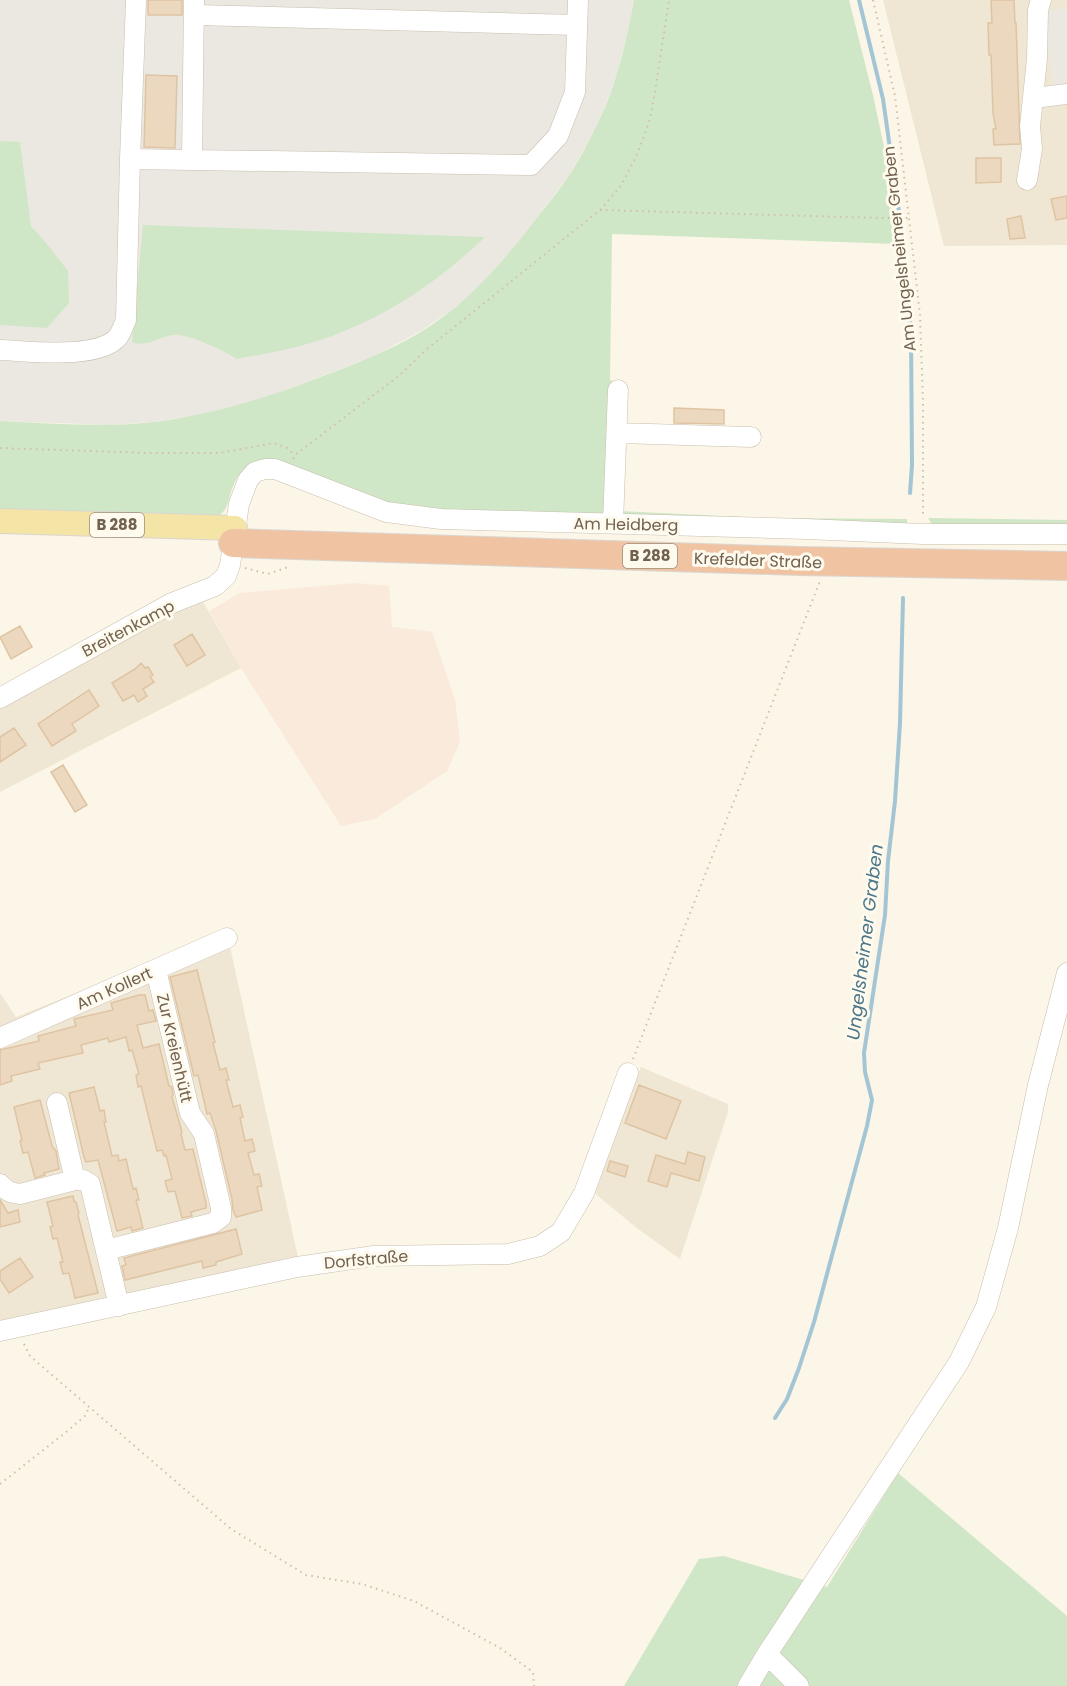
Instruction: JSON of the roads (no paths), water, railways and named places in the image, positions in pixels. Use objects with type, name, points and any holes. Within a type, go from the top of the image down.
[{"type":"highway","name":"Krefelder Straße","points":[[234,536],[1067,552]]},
{"type":"highway","name":"Krefelder Straße","points":[[234,536],[799,561],[1067,566]]},
{"type":"main road","name":"Krefelder Straße","points":[[0,521],[234,536]]},
{"type":"main road","name":"Krefelder Straße","points":[[0,536],[234,536]]},
{"type":"street","points":[[0,350],[75,352],[99,349],[117,338],[126,320],[136,0]]},
{"type":"street","points":[[130,159],[531,165],[558,136],[575,92],[578,0]]},
{"type":"street","points":[[1027,180],[1032,149],[1030,126],[1034,98],[1038,10],[1041,0]]},
{"type":"street","points":[[192,159],[194,7],[577,25]]},
{"type":"street","points":[[1034,98],[1067,94]]},
{"type":"street","points":[[613,524],[618,390]]},
{"type":"street","points":[[617,434],[751,437]]},
{"type":"street","name":"Am Heidberg","points":[[234,536],[239,504],[248,480],[255,472],[265,469],[275,469],[386,512],[441,519],[922,534],[1067,534]]},
{"type":"street","name":"Breitenkamp","points":[[0,698],[172,603],[215,586],[226,576],[231,563],[234,536]]},
{"type":"street","name":"Am Kollert","points":[[0,1038],[227,938]]},
{"type":"street","name":"Zur Kreienhütt","points":[[106,1250],[213,1223],[221,1218],[221,1208],[204,1134],[190,1113],[156,970]]},
{"type":"street","points":[[748,1686],[959,1362],[986,1306],[1008,1228],[1038,1085],[1067,973]]},
{"type":"street","name":"Dorfstraße","points":[[8,1330],[297,1266],[374,1256],[508,1254],[540,1246],[561,1232],[584,1193],[628,1073]]},
{"type":"street","points":[[57,1103],[75,1180]]},
{"type":"street","points":[[0,1184],[11,1193],[20,1194],[75,1180],[83,1180],[90,1184],[119,1306]]},
{"type":"street","points":[[767,1654],[799,1686]]},
{"type":"waterway","name":"Ungelsheimer Graben","points":[[859,0],[883,99],[899,212]]},
{"type":"waterway","name":"Ungelsheimer Graben","points":[[900,225],[911,330],[912,465],[910,493]]},
{"type":"waterway","name":"Ungelsheimer Graben","points":[[775,1418],[787,1399],[814,1322],[872,1100],[865,1072],[864,1053],[885,915],[895,801],[900,723],[903,598]]}]
